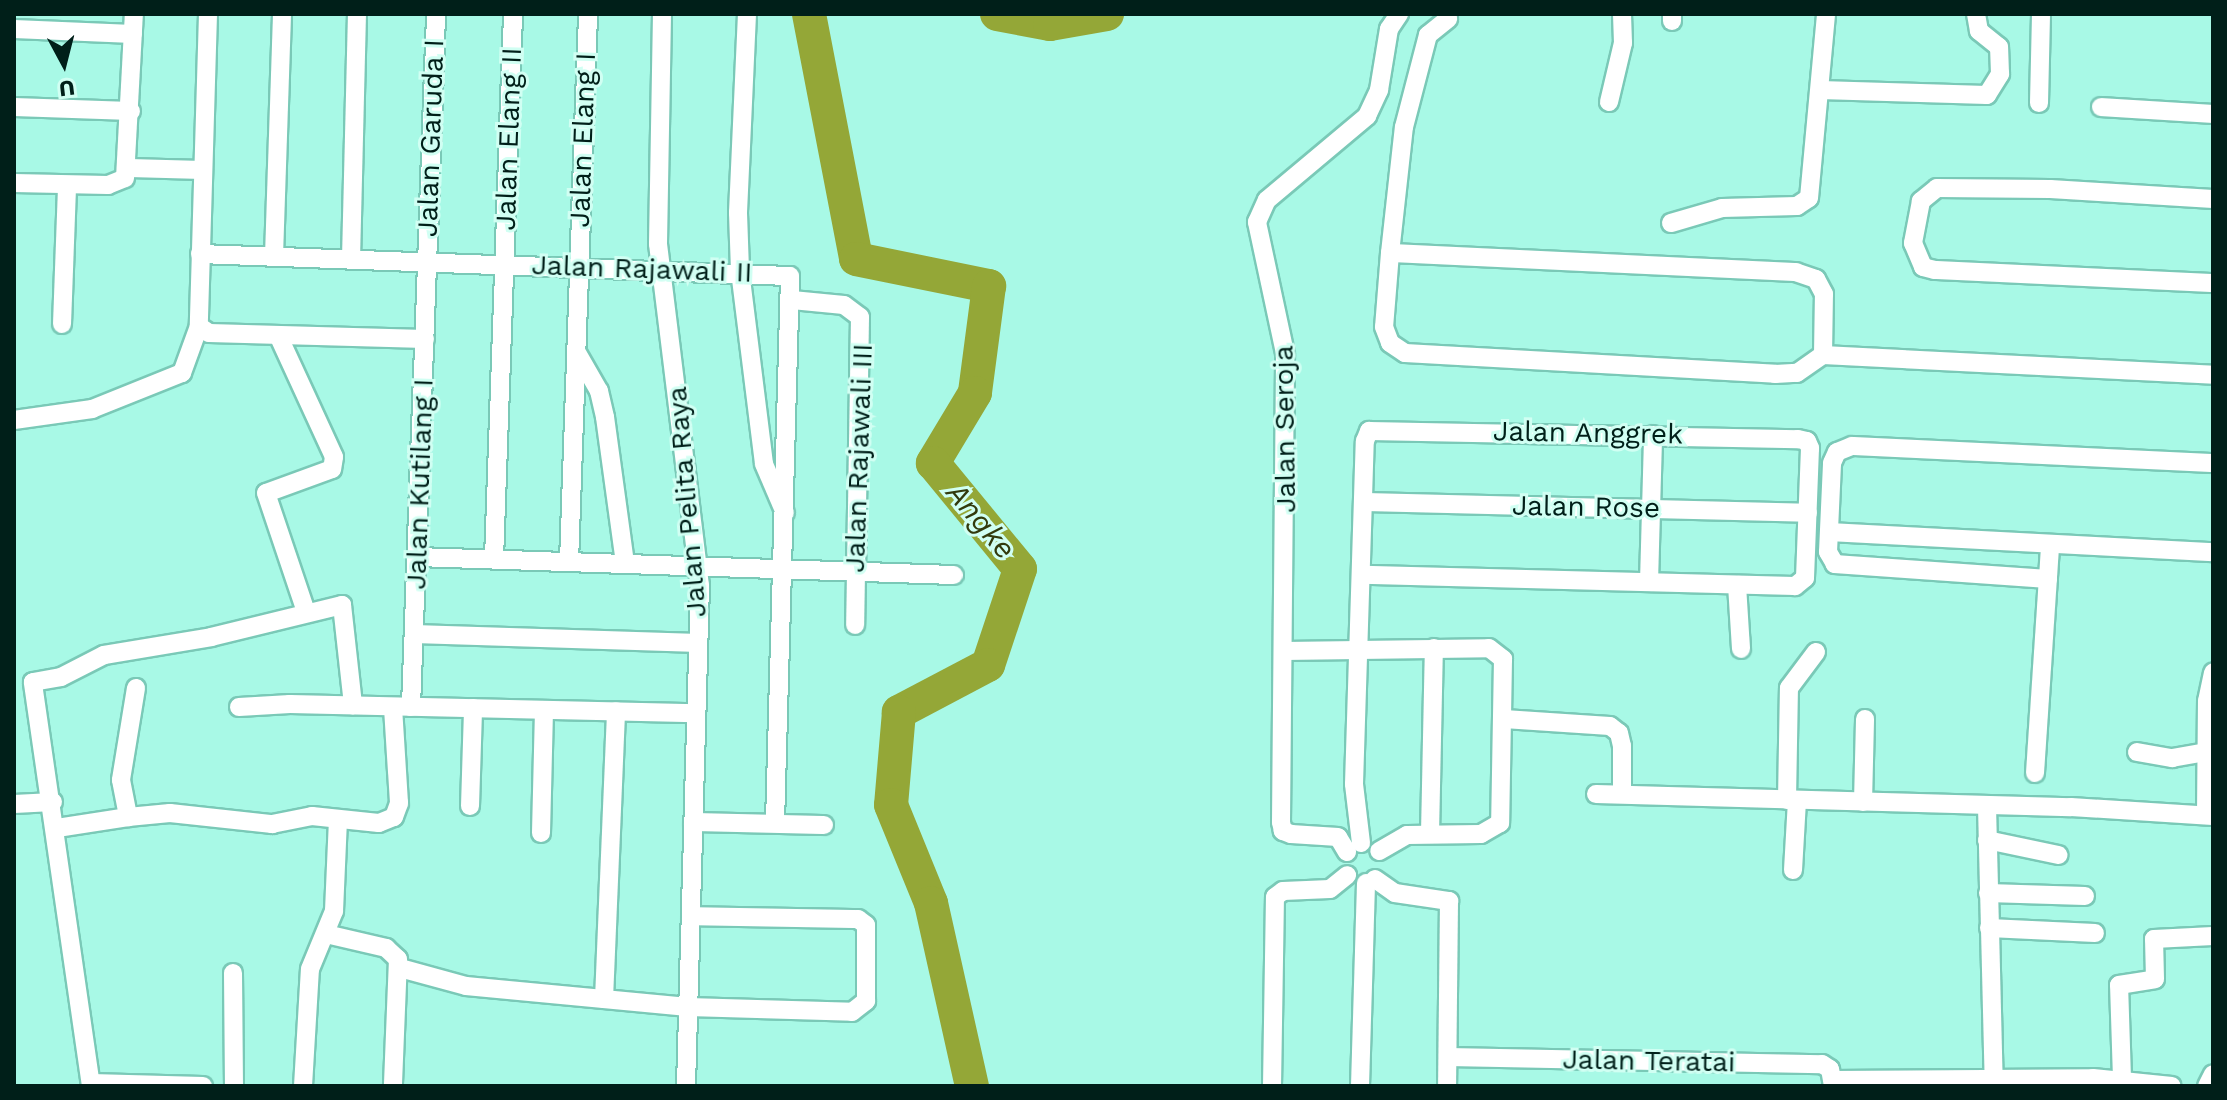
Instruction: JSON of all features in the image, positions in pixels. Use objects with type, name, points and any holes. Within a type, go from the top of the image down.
[{"type":"street","points":[[14,183],[118,183],[129,168],[134,14]]},
{"type":"street","points":[[14,420],[92,409],[182,373],[199,326],[208,14]]},
{"type":"street","points":[[274,256],[282,14]]},
{"type":"street","points":[[351,259],[357,14]]},
{"type":"street","name":"Jalan Garuda I","points":[[427,261],[436,14]]},
{"type":"street","name":"Jalan Elang II","points":[[494,559],[513,14]]},
{"type":"street","name":"Jalan Elang I","points":[[569,562],[588,14]]},
{"type":"street","name":"Jalan Pelita Raya","points":[[662,14],[657,216],[698,566],[686,1086]]},
{"type":"street","points":[[747,14],[738,213],[740,271],[764,464],[786,515]]},
{"type":"street","name":"Jalan Seroja","points":[[1354,848],[1338,837],[1283,831],[1285,353],[1257,222],[1267,200],[1367,116],[1379,90],[1389,29],[1399,14]]},
{"type":"street","points":[[1609,102],[1623,43],[1622,14]]},
{"type":"street","points":[[1671,223],[1749,203],[1804,204],[1809,198],[1826,14]]},
{"type":"street","points":[[1820,90],[1987,95],[2000,74],[1999,47],[1979,31],[1976,14]]},
{"type":"street","points":[[2039,103],[2041,14]]},
{"type":"street","points":[[1448,19],[1428,35],[1404,127],[1384,327],[1390,343],[1405,353],[1775,374],[1797,373],[1823,355],[2213,375]]},
{"type":"street","points":[[14,29],[133,34]]},
{"type":"street","points":[[14,107],[131,111]]},
{"type":"street","points":[[2101,107],[2213,114]]},
{"type":"street","points":[[129,168],[203,170]]},
{"type":"street","points":[[62,324],[67,185]]},
{"type":"street","points":[[2213,199],[2050,189],[1937,188],[1921,201],[1913,243],[1923,267],[1935,270],[2213,283]]},
{"type":"street","points":[[1390,253],[1796,272],[1816,279],[1824,294],[1823,355]]},
{"type":"street","name":"Jalan Rajawali II","points":[[200,254],[740,271],[790,276],[792,300],[775,823]]},
{"type":"street","name":"Jalan Kutilang I","points":[[338,819],[379,823],[396,814],[402,707],[415,634],[427,261]]},
{"type":"street","name":"Jalan Rajawali III","points":[[792,300],[844,305],[860,317],[855,625]]},
{"type":"street","points":[[199,326],[209,333],[425,339]]},
{"type":"street","points":[[278,335],[334,457],[332,469],[266,493],[306,612]]},
{"type":"street","points":[[576,351],[599,391],[625,563]]},
{"type":"street","points":[[574,420],[605,417]]},
{"type":"street","name":"Jalan Anggrek","points":[[1364,502],[1369,431],[1653,435],[1807,441],[1808,513]]},
{"type":"street","points":[[1649,582],[1653,435]]},
{"type":"street","points":[[2048,579],[1842,566],[1830,559],[1832,463],[1837,452],[1852,446],[2213,463]]},
{"type":"street","points":[[1272,1086],[1275,897],[1283,891],[1330,889],[1347,875],[1354,848],[1364,502]]},
{"type":"street","name":"Jalan Rose","points":[[1364,502],[1808,513]]},
{"type":"street","points":[[1362,575],[1737,585],[1802,583],[1808,513]]},
{"type":"street","points":[[1829,532],[2213,552]]},
{"type":"street","points":[[2035,773],[2050,545]]},
{"type":"street","points":[[417,557],[954,575]]},
{"type":"street","points":[[1737,585],[1741,649]]},
{"type":"street","points":[[203,1086],[91,1085],[63,918],[57,828],[33,682],[61,677],[104,655],[211,637],[342,605],[353,705]]},
{"type":"street","points":[[415,634],[698,643]]},
{"type":"street","points":[[1430,834],[1434,648]]},
{"type":"street","points":[[1284,651],[1489,648],[1500,655],[1504,719],[1500,823],[1481,834],[1396,837],[1379,851],[1354,848]]},
{"type":"street","points":[[1793,870],[1789,688],[1816,652]]},
{"type":"street","points":[[1596,794],[2209,816],[2207,752],[2213,673]]},
{"type":"street","points":[[128,817],[121,780],[136,688]]},
{"type":"street","points":[[239,707],[353,705],[696,713]]},
{"type":"street","points":[[470,806],[473,708]]},
{"type":"street","points":[[541,833],[544,710]]},
{"type":"street","points":[[604,999],[616,711]]},
{"type":"street","points":[[1504,719],[1610,726],[1619,733],[1622,746],[1622,794]]},
{"type":"street","points":[[1863,802],[1865,719]]},
{"type":"street","points":[[2137,752],[2172,758],[2207,752]]},
{"type":"street","points":[[14,804],[53,802]]},
{"type":"street","points":[[1987,806],[1995,1083]]},
{"type":"street","points":[[57,828],[170,813],[272,824],[312,816],[338,819],[336,889],[326,934],[310,969],[303,1086]]},
{"type":"street","points":[[693,822],[824,825]]},
{"type":"street","points":[[1987,840],[2058,855]]},
{"type":"street","points":[[1360,1086],[1370,881],[1382,866],[1379,851]]},
{"type":"street","points":[[1347,875],[1370,881],[1395,893],[1449,901],[1447,1086]]},
{"type":"street","points":[[1988,893],[2085,896]]},
{"type":"street","points":[[400,968],[466,986],[688,1007],[852,1012],[866,1001],[866,925],[858,919],[691,916]]},
{"type":"street","points":[[1989,928],[2095,933]]},
{"type":"street","points":[[326,934],[386,948],[400,968],[393,1086]]},
{"type":"street","points":[[2122,1079],[2119,985],[2155,979],[2154,939],[2213,936]]},
{"type":"street","points":[[233,973],[234,1086]]},
{"type":"street","name":"Jalan Teratai","points":[[1448,1057],[1822,1064],[1833,1083]]},
{"type":"street","points":[[2207,1086],[2213,1074]]},
{"type":"street","points":[[1833,1083],[2122,1079],[2172,1086]]},
{"type":"waterway","name":"Angke","points":[[809,14],[856,259],[989,286],[975,393],[933,463],[1020,569],[988,665],[899,712],[891,805],[931,903],[972,1086]]},
{"type":"waterway","name":"Angke","points":[[997,14],[1050,24],[1107,14]]}]
